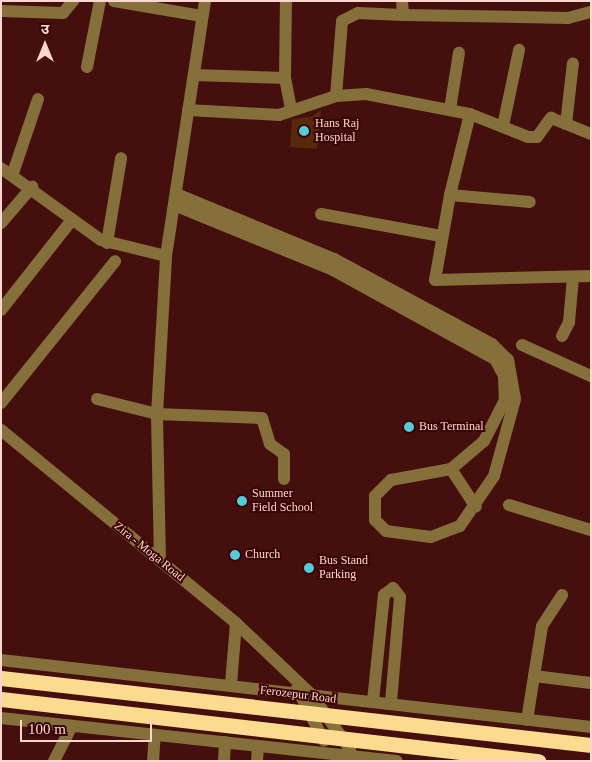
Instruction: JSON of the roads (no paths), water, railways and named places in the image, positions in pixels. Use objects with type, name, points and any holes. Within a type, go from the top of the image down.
[{"type":"highway","name":"Ferozepur Road","points":[[1,678],[591,745]]},
{"type":"highway","points":[[1,699],[538,761]]},
{"type":"street","points":[[1,11],[63,13],[74,1]]},
{"type":"street","points":[[87,67],[100,1]]},
{"type":"street","points":[[114,1],[202,16]]},
{"type":"street","points":[[160,560],[157,414],[166,256],[205,1]]},
{"type":"street","points":[[286,1],[285,78],[291,110]]},
{"type":"street","points":[[402,1],[403,15]]},
{"type":"street","points":[[336,96],[342,21],[358,13],[568,18],[591,12]]},
{"type":"street","points":[[503,126],[519,50]]},
{"type":"street","points":[[450,110],[459,52]]},
{"type":"street","points":[[566,124],[572,63]]},
{"type":"street","points":[[194,75],[285,78]]},
{"type":"street","points":[[188,110],[279,115],[336,96],[366,94],[470,114],[533,137],[541,134],[548,119],[591,134]]},
{"type":"street","points":[[38,99],[7,170],[32,187],[71,222],[107,243],[166,256]]},
{"type":"street","points":[[470,114],[441,236],[434,274],[438,282],[591,276]]},
{"type":"street","points":[[107,243],[121,158]]},
{"type":"street","points":[[1,223],[32,187]]},
{"type":"street","points":[[450,195],[530,202]]},
{"type":"street","points":[[175,199],[334,260],[500,351],[512,370],[515,399],[494,476],[476,507],[460,526],[442,536],[399,534],[375,520],[375,496],[384,483],[451,469],[484,441],[502,409],[505,383],[495,358],[332,270],[175,199]]},
{"type":"street","points":[[321,214],[441,236]]},
{"type":"street","points":[[1,310],[71,222]]},
{"type":"street","points":[[1,403],[115,260]]},
{"type":"street","points":[[562,336],[569,322],[573,277]]},
{"type":"street","points":[[522,344],[591,376]]},
{"type":"street","points":[[97,399],[157,414],[262,418],[270,444],[284,454],[284,479]]},
{"type":"street","name":"Zira - Moga Road","points":[[1,430],[236,623],[306,693],[352,758]]},
{"type":"street","points":[[451,469],[476,507]]},
{"type":"street","points":[[509,505],[591,530]]},
{"type":"street","points":[[373,701],[384,595],[393,588],[400,597],[391,703]]},
{"type":"street","points":[[527,720],[542,626],[562,595]]},
{"type":"street","points":[[230,684],[236,623]]},
{"type":"street","points":[[1,660],[230,684],[591,727]]},
{"type":"street","points":[[534,676],[591,683]]},
{"type":"street","name":"Zira - Moga Road","points":[[306,693],[318,736],[339,758]]},
{"type":"street","points":[[1,718],[225,742],[339,758],[397,761]]},
{"type":"street","points":[[54,761],[72,726]]},
{"type":"street","points":[[153,761],[155,735]]},
{"type":"street","points":[[224,761],[225,742]]},
{"type":"street","points":[[257,761],[258,748]]},
{"type":"place","name":"Hans Raj Hospital","points":[[304,131]]},
{"type":"place","name":"Bus Terminal","points":[[409,427]]},
{"type":"place","name":"Summer Field School","points":[[242,501]]},
{"type":"place","name":"Church","points":[[235,555]]},
{"type":"place","name":"Bus Stand Parking","points":[[309,568]]}]
